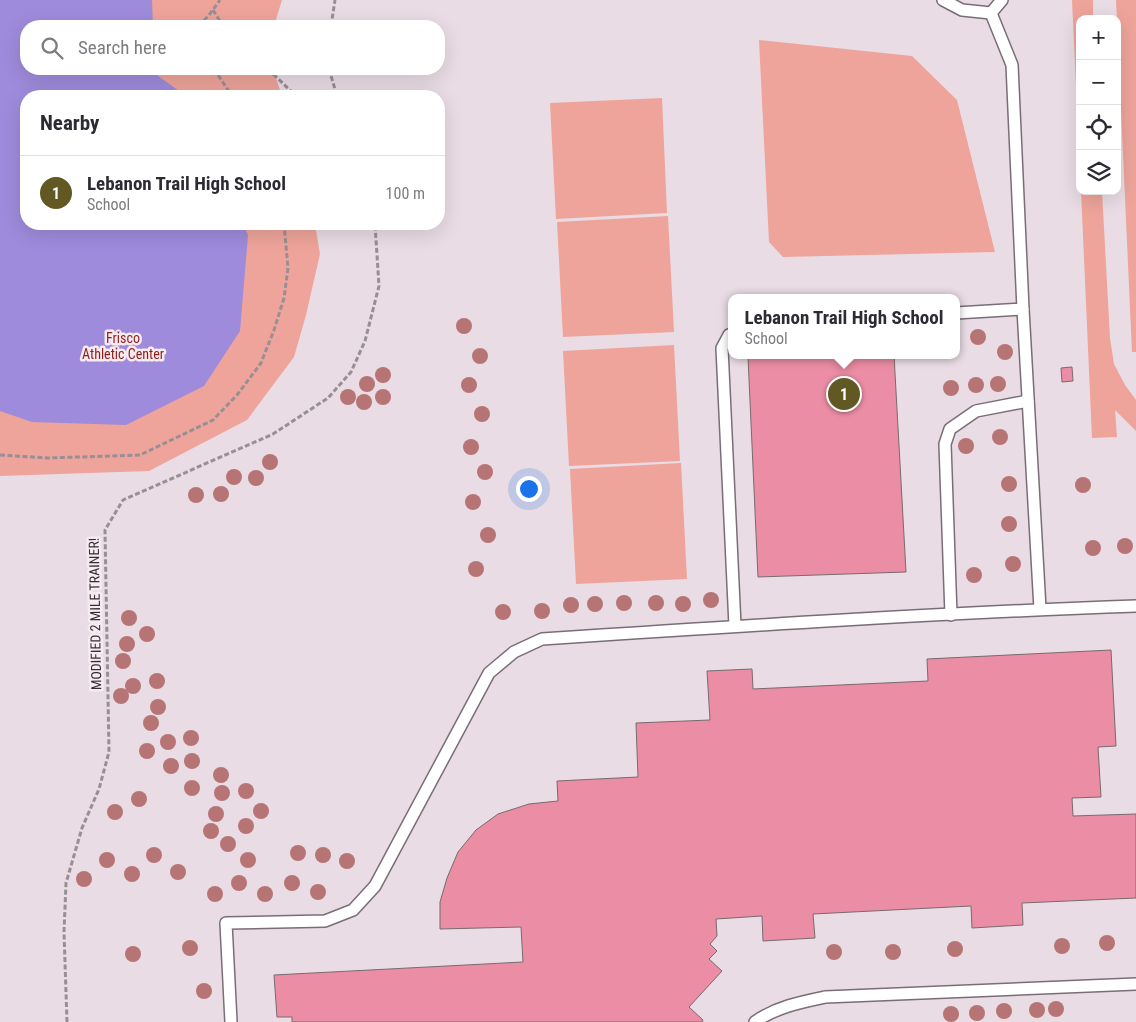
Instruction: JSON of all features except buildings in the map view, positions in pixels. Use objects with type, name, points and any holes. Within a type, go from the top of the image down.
[{"type":"lane","points":[[943,0],[962,10],[991,13]]},
{"type":"lane","points":[[991,13],[1002,0]]},
{"type":"lane","points":[[991,13],[1012,65],[1023,309],[1040,609]]},
{"type":"lane","points":[[960,313],[1023,309]]},
{"type":"lane","points":[[728,335],[722,348],[735,626]]},
{"type":"lane","points":[[950,615],[945,444],[950,429],[976,411],[1028,401]]},
{"type":"lane","points":[[231,1022],[226,923],[325,921],[353,910],[375,886],[489,673],[514,652],[542,639],[1040,609],[1136,606]]},
{"type":"lane","points":[[756,1022],[778,1010],[802,1001],[825,997],[1136,984]]},
{"type":"path","points":[[204,20],[220,0]]},
{"type":"path","points":[[332,20],[335,0]]},
{"type":"path","points":[[213,10],[219,20]]},
{"type":"path","points":[[218,75],[228,90]]},
{"type":"path","points":[[274,75],[290,90]]},
{"type":"path","points":[[331,75],[335,90]]},
{"type":"path","points":[[0,455],[48,458],[140,455],[213,420],[237,395],[260,363],[274,330],[284,298],[288,268],[286,230]]},
{"type":"path","name":"MODIFIED 2 MILE TRAINER!","points":[[67,1022],[64,932],[66,883],[82,828],[99,789],[109,752],[105,530],[123,500],[273,434],[328,398],[351,372],[365,341],[379,286],[375,230]]},
{"type":"green space","name":"Frisco Athletic Center","points":[[0,0],[282,0],[276,20],[20,20],[20,75],[275,75],[280,90],[20,90],[20,230],[316,230],[320,254],[294,357],[247,420],[149,471],[0,476]]},
{"type":"green space","points":[[1072,0],[1093,0],[1093,15],[1076,15],[1076,86]]},
{"type":"green space","points":[[1116,0],[1136,0],[1136,352],[1132,352],[1121,110],[1121,15],[1117,15]]},
{"type":"green space","points":[[759,40],[912,56],[957,100],[995,252],[783,257],[769,242]]},
{"type":"green space","points":[[662,98],[667,213],[556,219],[550,103]]},
{"type":"green space","points":[[1081,195],[1102,195],[1110,338],[1114,364],[1125,385],[1136,400],[1136,431],[1115,410],[1117,437],[1092,438]]},
{"type":"green space","points":[[668,216],[674,332],[563,337],[557,222]]},
{"type":"green space","points":[[674,345],[680,461],[569,466],[563,351]]},
{"type":"green space","points":[[681,463],[687,579],[576,584],[570,469]]},
{"type":"shaded area","points":[[0,0],[152,0],[153,20],[20,20],[20,75],[157,75],[178,90],[20,90],[20,230],[246,230],[248,235],[240,331],[204,386],[126,425],[32,422],[0,411]]},
{"type":"place","name":"Lebanon Trail High School","points":[[844,394]]}]
